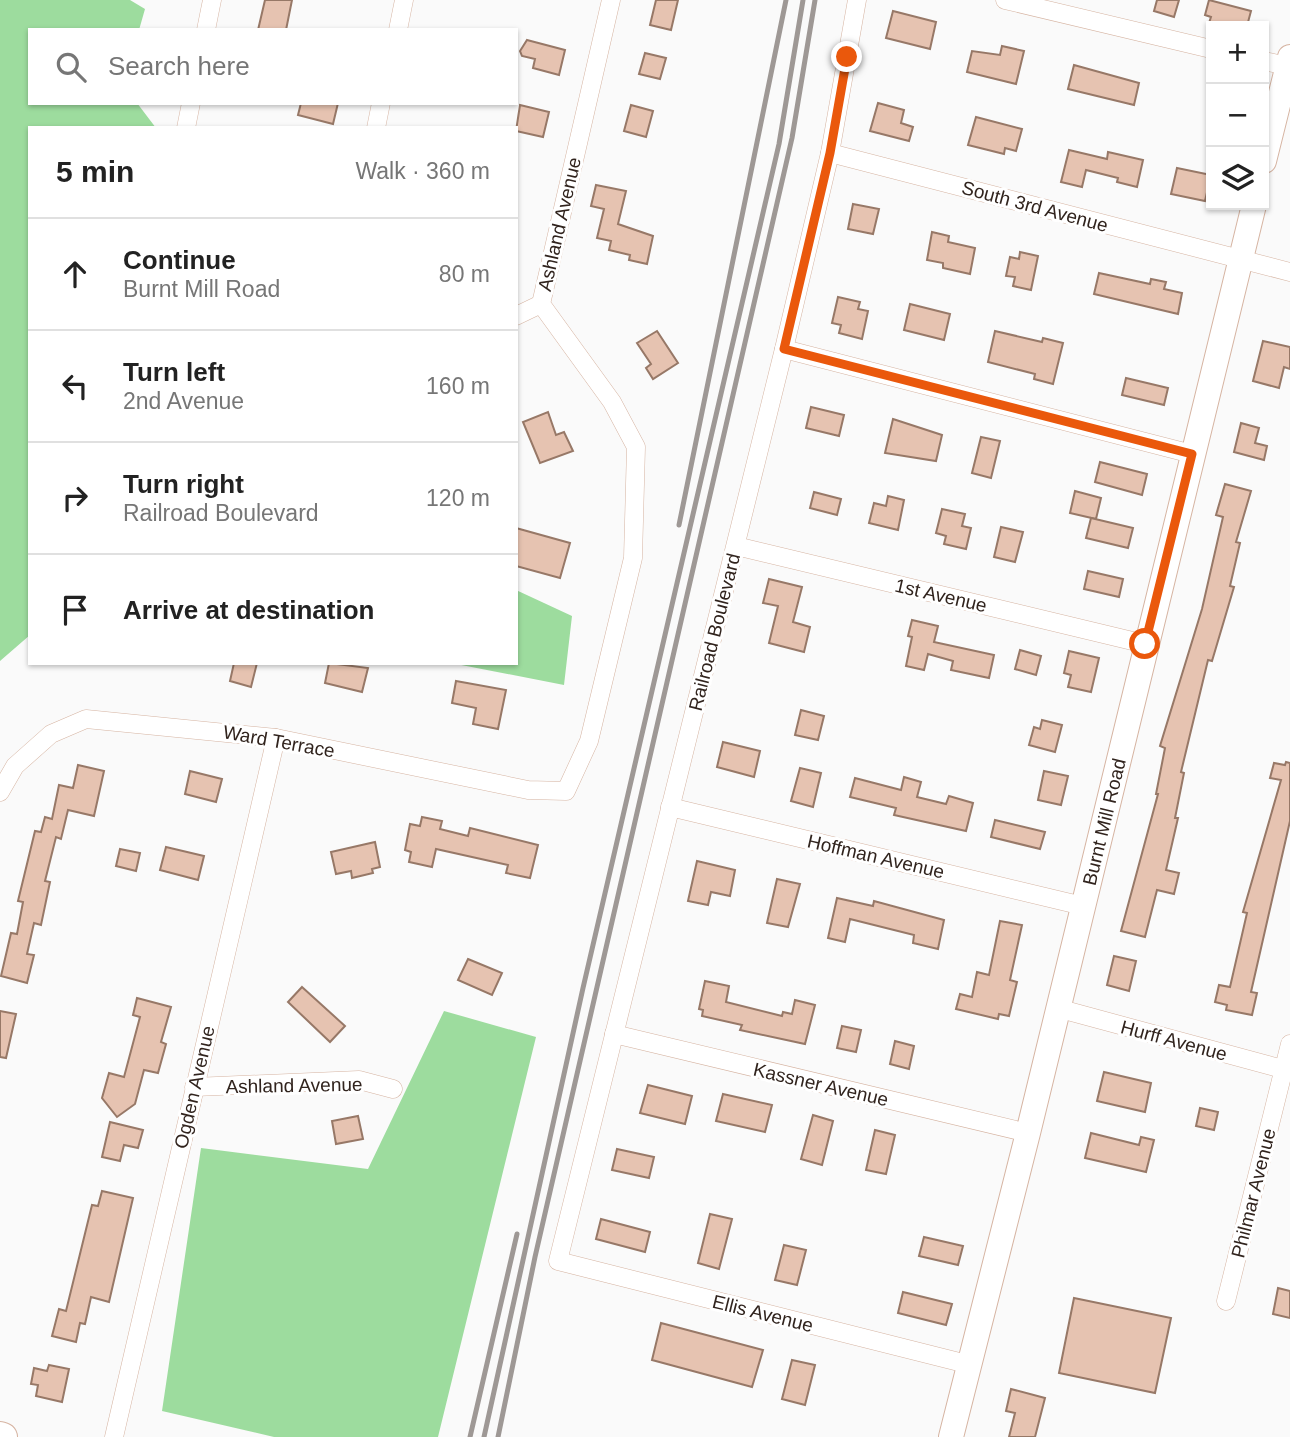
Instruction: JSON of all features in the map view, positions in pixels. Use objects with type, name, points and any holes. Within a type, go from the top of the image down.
[{"type":"main road","points":[[1266,147],[1280,62]]},
{"type":"main road","name":"Burnt Mill Road","points":[[951,1437],[967,1364],[1028,1133],[1253,210]]},
{"type":"street","points":[[206,28],[212,0]]},
{"type":"street","points":[[398,28],[404,0]]},
{"type":"street","name":"Ashland Avenue","points":[[566,791],[589,741],[633,558],[636,447],[612,401],[541,304],[611,0]]},
{"type":"street","name":"Railroad Boulevard","points":[[558,1261],[784,349],[830,153],[857,0]]},
{"type":"street","points":[[1005,0],[1206,47]]},
{"type":"street","points":[[186,126],[191,105]]},
{"type":"street","points":[[376,126],[382,105]]},
{"type":"street","name":"South 3rd Avenue","points":[[830,153],[1290,272]]},
{"type":"street","points":[[518,315],[541,304]]},
{"type":"street","points":[[784,349],[1192,454]]},
{"type":"street","name":"1st Avenue","points":[[736,546],[1145,644]]},
{"type":"street","name":"Ward Terrace","points":[[4,784],[15,766],[51,734],[86,719],[276,738],[528,790],[566,791]]},
{"type":"street","name":"Ogden Avenue","points":[[114,1437],[276,738]]},
{"type":"street","name":"Hoffman Avenue","points":[[670,807],[1083,906]]},
{"type":"street","name":"Hurff Avenue","points":[[1057,1008],[1287,1071]]},
{"type":"street","name":"Kassner Avenue","points":[[614,1034],[1028,1133]]},
{"type":"street","name":"Philmar Avenue","points":[[1226,1301],[1287,1071],[1290,1044]]},
{"type":"street","name":"Ashland Avenue","points":[[194,1087],[359,1080],[393,1089]]},
{"type":"street","name":"Ellis Avenue","points":[[558,1261],[967,1364]]},
{"type":"green space","points":[[0,0],[130,0],[145,9],[140,28],[28,28],[28,105],[139,105],[154,126],[28,126],[28,637],[0,661]]},
{"type":"green space","points":[[518,591],[572,616],[564,685],[461,665],[518,665]]},
{"type":"green space","points":[[444,1011],[536,1037],[438,1437],[274,1437],[162,1411],[201,1148],[368,1169]]},
{"type":"building","points":[[265,0],[292,0],[286,28],[258,28]]},
{"type":"building","points":[[656,0],[678,0],[671,30],[650,25]]},
{"type":"building","points":[[1157,0],[1179,0],[1174,17],[1154,11]]},
{"type":"building","points":[[1209,0],[1251,11],[1248,21],[1210,21],[1211,17],[1205,15]]},
{"type":"building","points":[[893,11],[936,22],[930,49],[886,38]]},
{"type":"building","points":[[527,40],[565,50],[559,75],[533,68],[535,59],[522,56],[520,51]]},
{"type":"building","points":[[1002,46],[1024,51],[1016,84],[967,72],[972,51],[1000,55]]},
{"type":"building","points":[[645,53],[666,58],[660,79],[639,74]]},
{"type":"building","points":[[1074,65],[1139,83],[1134,105],[1068,89]]},
{"type":"building","points":[[878,103],[904,110],[901,123],[913,127],[909,141],[870,131]]},
{"type":"building","points":[[300,105],[338,105],[333,124],[298,115]]},
{"type":"building","points":[[520,105],[549,112],[543,137],[518,131]]},
{"type":"building","points":[[631,105],[653,111],[646,137],[624,131]]},
{"type":"building","points":[[976,117],[1022,129],[1016,151],[1005,148],[1004,154],[968,145]]},
{"type":"building","points":[[1069,150],[1107,159],[1108,152],[1143,160],[1137,187],[1117,182],[1118,178],[1086,170],[1082,187],[1061,182]]},
{"type":"building","points":[[1177,168],[1206,174],[1205,201],[1171,194]]},
{"type":"building","points":[[596,185],[626,191],[618,224],[653,236],[647,264],[629,260],[630,255],[609,250],[611,241],[597,238],[604,209],[591,206]]},
{"type":"building","points":[[853,204],[879,209],[873,234],[848,229]]},
{"type":"building","points":[[932,232],[949,236],[948,242],[975,248],[970,274],[943,268],[943,263],[927,260]]},
{"type":"building","points":[[1020,252],[1038,256],[1031,290],[1013,286],[1015,277],[1006,276],[1010,257],[1019,259]]},
{"type":"building","points":[[1099,273],[1150,284],[1151,279],[1166,282],[1164,289],[1182,293],[1178,314],[1094,294]]},
{"type":"building","points":[[838,297],[860,302],[858,309],[868,311],[862,339],[839,333],[841,325],[832,323]]},
{"type":"building","points":[[910,304],[950,314],[944,340],[904,330]]},
{"type":"building","points":[[657,331],[678,363],[653,379],[646,368],[651,364],[637,343]]},
{"type":"building","points":[[995,331],[1042,342],[1043,338],[1063,343],[1053,384],[1034,379],[1035,374],[988,362]]},
{"type":"building","points":[[1263,341],[1290,347],[1290,369],[1284,367],[1279,388],[1253,381]]},
{"type":"building","points":[[1126,378],[1168,388],[1164,405],[1122,395]]},
{"type":"building","points":[[811,407],[844,415],[839,436],[806,428]]},
{"type":"building","points":[[548,412],[556,435],[564,432],[573,451],[540,463],[523,422]]},
{"type":"building","points":[[893,419],[942,435],[936,461],[885,453]]},
{"type":"building","points":[[1241,423],[1259,428],[1255,443],[1267,446],[1264,460],[1234,452]]},
{"type":"building","points":[[981,437],[1000,441],[991,478],[972,473]]},
{"type":"building","points":[[1100,462],[1147,474],[1142,495],[1095,482]]},
{"type":"building","points":[[1225,484],[1251,491],[1236,542],[1240,543],[1230,586],[1234,587],[1212,661],[1208,660],[1181,772],[1184,773],[1175,818],[1178,818],[1166,870],[1179,873],[1174,894],[1157,890],[1145,937],[1121,931],[1158,794],[1165,748],[1160,746],[1202,609],[1223,517],[1216,515]]},
{"type":"building","points":[[1075,491],[1101,498],[1096,519],[1070,513]]},
{"type":"building","points":[[814,492],[841,499],[837,515],[810,508]]},
{"type":"building","points":[[888,496],[904,500],[898,530],[869,523],[874,503],[886,506]]},
{"type":"building","points":[[942,509],[965,514],[962,526],[971,528],[966,549],[944,544],[946,536],[936,533]]},
{"type":"building","points":[[1091,518],[1133,528],[1128,548],[1086,538]]},
{"type":"building","points":[[1001,527],[1023,532],[1015,562],[994,557]]},
{"type":"building","points":[[518,529],[570,543],[560,578],[518,567]]},
{"type":"building","points":[[1088,571],[1123,579],[1119,597],[1084,589]]},
{"type":"building","points":[[769,579],[802,587],[793,622],[810,627],[804,652],[769,643],[778,606],[763,603]]},
{"type":"building","points":[[912,620],[938,626],[934,642],[994,655],[989,678],[951,670],[953,661],[928,654],[924,670],[906,666],[912,637],[908,636]]},
{"type":"building","points":[[1020,650],[1041,656],[1036,675],[1015,669]]},
{"type":"building","points":[[1069,651],[1099,658],[1091,692],[1068,687],[1071,675],[1064,673]]},
{"type":"building","points":[[234,665],[256,665],[251,687],[230,681]]},
{"type":"building","points":[[329,665],[368,668],[362,692],[325,683]]},
{"type":"building","points":[[456,681],[506,690],[498,729],[473,724],[476,708],[452,703]]},
{"type":"building","points":[[801,710],[824,716],[818,740],[795,735]]},
{"type":"building","points":[[1042,720],[1062,725],[1055,752],[1029,745],[1034,727],[1040,729]]},
{"type":"building","points":[[723,742],[760,751],[754,777],[717,767]]},
{"type":"building","points":[[1286,762],[1290,763],[1290,821],[1251,992],[1257,993],[1252,1015],[1226,1010],[1227,1005],[1215,1002],[1219,985],[1230,987],[1247,913],[1243,912],[1281,780],[1270,778],[1274,763],[1285,765]]},
{"type":"building","points":[[78,765],[104,771],[94,816],[68,810],[61,839],[56,837],[45,881],[50,882],[41,925],[34,923],[27,954],[34,955],[27,983],[1,976],[11,933],[17,934],[23,902],[18,901],[35,831],[41,832],[45,817],[52,819],[59,785],[73,788]]},
{"type":"building","points":[[800,768],[821,773],[813,807],[791,801]]},
{"type":"building","points":[[190,771],[222,779],[216,802],[185,794]]},
{"type":"building","points":[[1044,771],[1068,776],[1061,805],[1038,800]]},
{"type":"building","points":[[904,777],[921,782],[917,797],[946,804],[949,796],[973,803],[966,831],[894,815],[896,808],[850,797],[855,778],[901,790]]},
{"type":"building","points":[[422,817],[442,821],[440,829],[468,836],[470,828],[538,845],[530,878],[506,873],[508,865],[436,849],[432,867],[409,862],[411,852],[405,850],[410,824],[420,826]]},
{"type":"building","points":[[995,820],[1045,832],[1040,849],[991,837]]},
{"type":"building","points":[[375,842],[380,867],[372,869],[373,873],[352,878],[351,871],[336,874],[331,852]]},
{"type":"building","points":[[166,847],[204,856],[198,880],[160,870]]},
{"type":"building","points":[[120,849],[140,853],[136,871],[116,866]]},
{"type":"building","points":[[697,861],[735,870],[730,896],[711,892],[708,905],[688,901]]},
{"type":"building","points":[[777,879],[800,884],[788,927],[767,923]]},
{"type":"building","points":[[837,898],[873,906],[874,901],[944,920],[938,949],[913,943],[914,935],[850,919],[845,942],[828,938]]},
{"type":"building","points":[[1000,921],[1022,925],[1010,980],[1017,982],[1009,1016],[999,1014],[998,1019],[956,1009],[960,994],[972,997],[977,972],[989,975]]},
{"type":"building","points":[[1114,956],[1136,961],[1129,991],[1107,985]]},
{"type":"building","points":[[468,959],[502,973],[492,995],[458,980]]},
{"type":"building","points":[[705,981],[729,986],[726,1002],[782,1016],[783,1012],[792,1014],[795,1000],[815,1005],[805,1044],[740,1030],[742,1025],[702,1016],[703,1010],[699,1009]]},
{"type":"building","points":[[302,987],[345,1026],[330,1042],[288,1002]]},
{"type":"building","points":[[137,998],[171,1007],[161,1042],[166,1044],[158,1073],[144,1070],[135,1104],[117,1117],[102,1098],[109,1073],[124,1077],[140,1017],[133,1015]]},
{"type":"building","points":[[0,1011],[16,1014],[6,1058],[0,1057]]},
{"type":"building","points":[[842,1026],[861,1030],[856,1052],[837,1048]]},
{"type":"building","points":[[895,1041],[914,1046],[909,1069],[890,1064]]},
{"type":"building","points":[[1104,1072],[1151,1083],[1145,1112],[1097,1101]]},
{"type":"building","points":[[648,1085],[692,1096],[685,1124],[640,1113]]},
{"type":"building","points":[[723,1094],[772,1105],[765,1132],[716,1121]]},
{"type":"building","points":[[1200,1108],[1218,1112],[1214,1130],[1196,1126]]},
{"type":"building","points":[[813,1115],[833,1121],[822,1165],[801,1159]]},
{"type":"building","points":[[358,1116],[363,1139],[336,1144],[332,1121]]},
{"type":"building","points":[[110,1122],[143,1130],[138,1148],[124,1145],[120,1161],[102,1157]]},
{"type":"building","points":[[875,1130],[895,1135],[886,1174],[866,1170]]},
{"type":"building","points":[[1091,1133],[1139,1145],[1141,1137],[1154,1140],[1146,1172],[1085,1158]]},
{"type":"building","points":[[617,1149],[654,1157],[649,1178],[612,1170]]},
{"type":"building","points":[[102,1191],[133,1198],[109,1302],[91,1297],[85,1324],[80,1323],[76,1342],[52,1336],[59,1309],[66,1311],[92,1205],[98,1206]]},
{"type":"building","points":[[710,1214],[732,1219],[719,1269],[698,1263]]},
{"type":"building","points":[[601,1219],[650,1232],[645,1252],[596,1239]]},
{"type":"building","points":[[924,1237],[963,1246],[958,1265],[919,1256]]},
{"type":"building","points":[[784,1245],[806,1250],[797,1285],[775,1280]]},
{"type":"building","points":[[1278,1288],[1290,1291],[1290,1318],[1273,1314]]},
{"type":"building","points":[[903,1292],[952,1304],[946,1325],[898,1313]]},
{"type":"building","points":[[1074,1298],[1171,1318],[1155,1393],[1059,1373]]},
{"type":"building","points":[[661,1323],[763,1350],[752,1387],[652,1360]]},
{"type":"building","points":[[792,1360],[815,1365],[805,1405],[782,1399]]},
{"type":"building","points":[[49,1365],[69,1369],[62,1402],[36,1396],[38,1385],[31,1384],[34,1368],[47,1371]]},
{"type":"building","points":[[1011,1389],[1045,1398],[1035,1437],[1009,1437],[1015,1413],[1006,1411]]},
{"type":"railway","points":[[679,525],[786,0]]},
{"type":"railway","points":[[484,1437],[583,988],[779,144],[803,0]]},
{"type":"railway","points":[[498,1437],[535,1257],[792,138],[815,0]]},
{"type":"railway","points":[[470,1437],[517,1234]]},
{"type":"route","points":[[847,57],[830,153],[784,349],[1192,454],[1145,644]]}]
